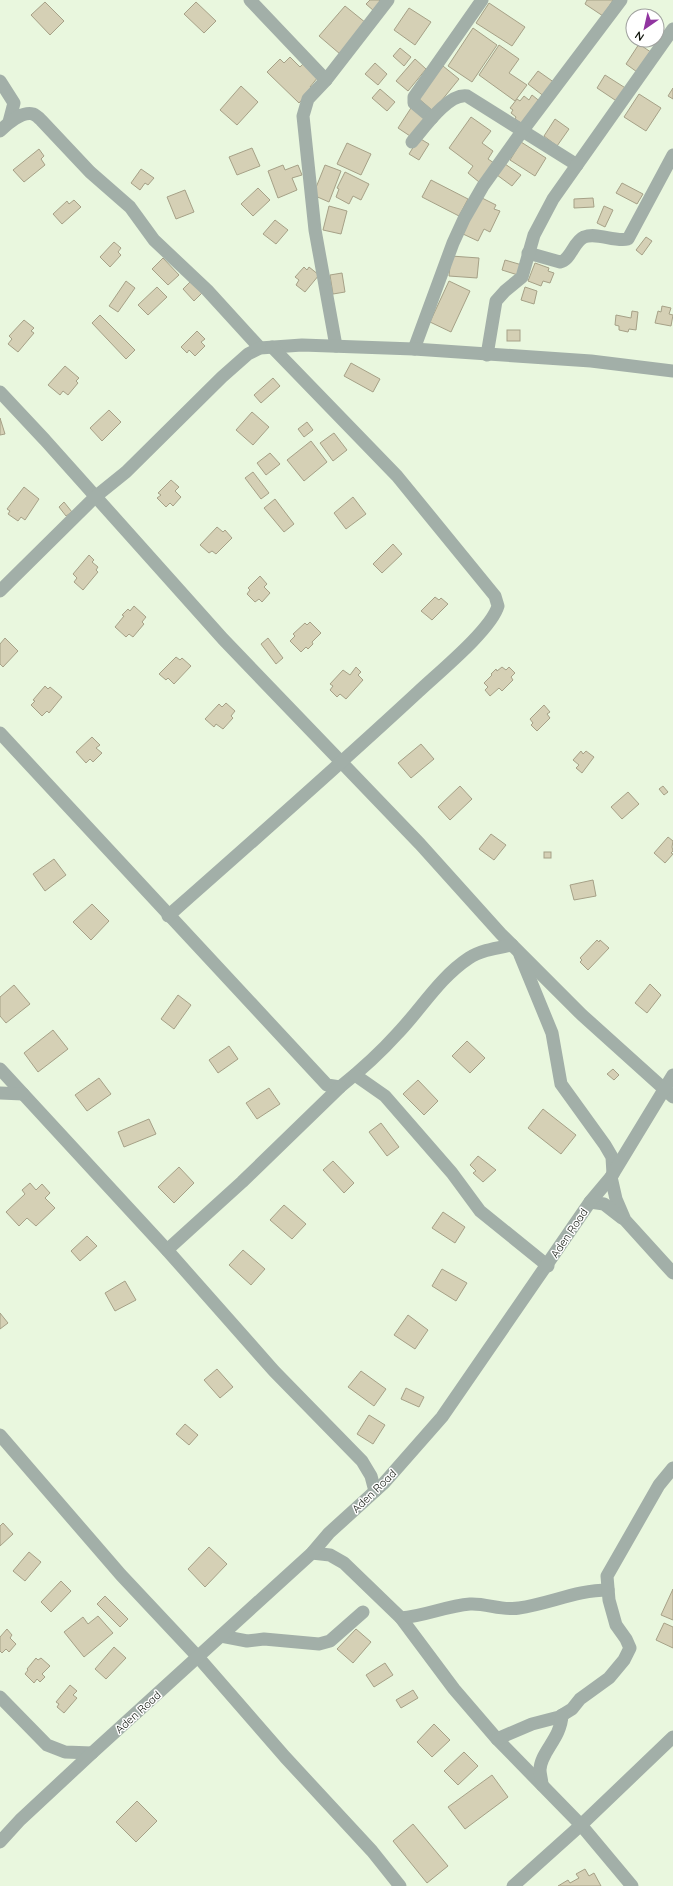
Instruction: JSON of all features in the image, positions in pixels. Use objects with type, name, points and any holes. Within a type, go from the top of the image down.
[{"type":"street","points":[[250,0],[326,80]]},
{"type":"street","points":[[336,346],[315,230],[304,129],[305,106],[314,91],[326,80],[388,0]]},
{"type":"street","points":[[432,118],[414,102],[414,96],[482,0]]},
{"type":"street","points":[[414,349],[453,243],[464,219],[484,186],[523,130],[621,0]]},
{"type":"street","points":[[487,355],[496,301],[505,291],[522,277],[525,272],[528,253],[534,235],[553,199],[673,29]]},
{"type":"street","points":[[0,81],[14,103],[5,127]]},
{"type":"street","points":[[412,142],[432,118],[453,99],[460,95],[467,96],[577,165]]},
{"type":"street","points":[[5,127],[25,115],[33,114],[41,120],[90,172],[130,207],[154,240],[266,347],[396,476],[498,601],[498,606],[493,617],[468,646],[343,762],[168,916]]},
{"type":"street","points":[[528,253],[560,262],[564,261],[577,243],[584,237],[628,239],[673,155]]},
{"type":"street","points":[[0,591],[95,497],[126,472],[248,354],[266,347],[336,346],[414,349],[592,362],[673,371]]},
{"type":"street","points":[[0,392],[45,440],[223,639],[343,762],[515,948],[582,1015],[668,1093]]},
{"type":"street","points":[[0,733],[168,916],[327,1085],[340,1087]]},
{"type":"street","points":[[167,1250],[242,1182],[340,1087],[355,1075],[398,1034],[445,978],[469,958],[489,949],[515,948]]},
{"type":"street","points":[[515,948],[552,1033],[562,1084],[586,1121],[600,1136],[612,1157],[612,1176],[616,1199],[625,1220]]},
{"type":"street","points":[[0,1069],[167,1250],[274,1371],[362,1461],[371,1476],[375,1491]]},
{"type":"street","points":[[355,1075],[385,1096],[452,1172],[480,1211],[548,1266]]},
{"type":"street","name":"Aden Road","points":[[0,1842],[20,1820],[92,1753],[312,1553],[329,1533],[375,1491],[442,1417],[548,1266],[590,1202],[612,1176],[668,1093],[673,1075]]},
{"type":"street","points":[[0,1093],[23,1094]]},
{"type":"street","points":[[590,1202],[604,1204],[625,1220],[673,1273]]},
{"type":"street","points":[[0,1435],[121,1575],[198,1657],[285,1757],[370,1848],[400,1886]]},
{"type":"street","points":[[497,1739],[532,1724],[562,1715],[572,1709],[580,1699],[609,1678],[624,1660],[630,1648],[626,1639],[616,1625],[608,1590],[607,1576],[659,1485],[673,1468]]},
{"type":"street","points":[[312,1553],[330,1555],[344,1564],[401,1618],[454,1689],[497,1739],[582,1825],[632,1886]]},
{"type":"street","points":[[401,1618],[418,1617],[471,1604],[516,1609],[537,1605],[591,1590],[608,1590]]},
{"type":"street","points":[[221,1636],[247,1641],[264,1639],[319,1644],[335,1637],[363,1612]]},
{"type":"street","points":[[0,1697],[47,1745],[65,1752],[92,1753]]},
{"type":"street","points":[[542,1785],[540,1769],[542,1762],[558,1733],[562,1715]]},
{"type":"street","points":[[512,1886],[582,1825],[673,1737]]},
{"type":"building","points":[[370,0],[379,0],[381,2],[374,11],[366,4]]},
{"type":"building","points":[[587,0],[613,0],[603,16],[585,4]]},
{"type":"building","points":[[45,2],[64,21],[50,35],[31,15]]},
{"type":"building","points":[[196,2],[216,21],[204,33],[184,14]]},
{"type":"building","points":[[489,3],[525,27],[512,46],[476,23]]},
{"type":"building","points":[[345,6],[366,23],[340,54],[319,36]]},
{"type":"building","points":[[409,8],[431,22],[415,45],[394,30]]},
{"type":"building","points":[[473,28],[497,45],[472,82],[448,66]]},
{"type":"building","points":[[499,45],[519,59],[509,73],[527,85],[515,101],[479,75]]},
{"type":"building","points":[[400,48],[411,57],[404,66],[393,56]]},
{"type":"building","points":[[636,48],[645,48],[658,57],[644,77],[626,64]]},
{"type":"building","points":[[290,57],[300,67],[304,63],[318,77],[310,87],[312,89],[299,103],[267,72],[280,59],[284,63]]},
{"type":"building","points":[[415,59],[426,69],[408,91],[396,81]]},
{"type":"building","points":[[375,63],[387,74],[378,85],[365,74]]},
{"type":"building","points":[[443,66],[459,79],[433,111],[417,97]]},
{"type":"building","points":[[538,71],[555,83],[545,97],[528,84]]},
{"type":"building","points":[[605,75],[627,89],[618,102],[597,88]]},
{"type":"building","points":[[241,86],[258,102],[237,125],[220,110]]},
{"type":"building","points":[[673,88],[673,99],[668,96]]},
{"type":"building","points":[[380,89],[395,102],[387,111],[372,98]]},
{"type":"building","points":[[639,94],[661,108],[646,131],[624,117]]},
{"type":"building","points":[[532,95],[542,103],[525,126],[515,119],[516,117],[511,113],[513,110],[510,108],[517,99],[520,101],[524,96],[529,100]]},
{"type":"building","points":[[411,108],[426,118],[413,138],[398,128]]},
{"type":"building","points":[[471,117],[491,131],[482,143],[493,151],[488,159],[497,165],[479,182],[468,173],[473,166],[449,148]]},
{"type":"building","points":[[555,119],[569,129],[557,146],[544,136]]},
{"type":"building","points":[[419,138],[429,144],[419,160],[409,154]]},
{"type":"building","points":[[521,142],[546,158],[535,176],[510,160]]},
{"type":"building","points":[[347,143],[371,154],[361,175],[337,164]]},
{"type":"building","points":[[252,148],[260,166],[237,175],[229,157]]},
{"type":"building","points":[[39,149],[44,156],[41,159],[45,165],[24,182],[13,170]]},
{"type":"building","points":[[505,164],[521,175],[512,186],[497,175]]},
{"type":"building","points":[[283,165],[285,170],[298,165],[302,175],[292,178],[297,190],[278,198],[268,171]]},
{"type":"building","points":[[325,165],[341,171],[329,202],[313,195]]},
{"type":"building","points":[[141,169],[154,178],[148,185],[145,183],[140,190],[131,183]]},
{"type":"building","points":[[345,172],[369,184],[361,200],[353,196],[349,204],[336,197],[339,189],[337,188]]},
{"type":"building","points":[[431,180],[468,199],[459,216],[422,197]]},
{"type":"building","points":[[622,183],[643,194],[637,204],[616,193]]},
{"type":"building","points":[[258,188],[270,200],[253,216],[241,204]]},
{"type":"building","points":[[185,190],[194,212],[176,219],[167,197]]},
{"type":"building","points":[[480,197],[496,205],[494,209],[500,211],[490,232],[484,229],[478,241],[463,234]]},
{"type":"building","points":[[593,198],[594,207],[574,208],[574,199]]},
{"type":"building","points":[[74,200],[81,207],[62,224],[53,214],[67,201],[69,204]]},
{"type":"building","points":[[329,206],[347,211],[341,234],[323,230]]},
{"type":"building","points":[[604,206],[613,210],[605,227],[597,223]]},
{"type":"building","points":[[275,220],[288,230],[276,244],[263,234]]},
{"type":"building","points":[[646,237],[652,241],[642,255],[636,250]]},
{"type":"building","points":[[114,242],[121,248],[118,252],[121,255],[110,267],[100,257]]},
{"type":"building","points":[[451,256],[479,258],[477,278],[449,276]]},
{"type":"building","points":[[163,258],[179,275],[168,285],[152,269]]},
{"type":"building","points":[[505,260],[522,265],[518,275],[502,270]]},
{"type":"building","points":[[535,263],[549,268],[548,271],[554,273],[550,283],[543,281],[541,286],[528,281]]},
{"type":"building","points":[[304,267],[307,270],[309,267],[319,275],[305,292],[296,285],[299,280],[295,277]]},
{"type":"building","points":[[342,273],[345,292],[333,294],[330,275]]},
{"type":"building","points":[[126,281],[135,288],[118,312],[109,306]]},
{"type":"building","points":[[191,281],[202,293],[194,301],[183,289]]},
{"type":"building","points":[[449,281],[470,291],[451,332],[430,322]]},
{"type":"building","points":[[157,287],[167,297],[148,315],[138,305]]},
{"type":"building","points":[[525,287],[537,291],[534,304],[521,300]]},
{"type":"building","points":[[662,306],[671,308],[669,314],[673,315],[671,326],[655,323],[658,311],[661,312]]},
{"type":"building","points":[[632,311],[638,312],[636,330],[629,329],[628,332],[619,330],[619,326],[615,325],[616,315],[631,318]]},
{"type":"building","points":[[100,315],[135,350],[126,359],[92,323]]},
{"type":"building","points":[[24,320],[34,328],[31,331],[34,333],[18,352],[8,344],[12,339],[9,336]]},
{"type":"building","points":[[507,330],[520,330],[520,341],[507,341]]},
{"type":"building","points":[[197,331],[205,339],[201,342],[205,346],[195,356],[189,350],[187,353],[181,347]]},
{"type":"building","points":[[351,363],[380,379],[373,392],[344,376]]},
{"type":"building","points":[[65,366],[79,378],[76,381],[78,383],[68,395],[63,391],[60,395],[48,385]]},
{"type":"building","points":[[273,378],[280,386],[261,403],[254,395]]},
{"type":"building","points":[[109,410],[121,422],[102,441],[90,428]]},
{"type":"building","points":[[252,412],[269,427],[253,445],[236,430]]},
{"type":"building","points":[[0,418],[5,434],[0,435]]},
{"type":"building","points":[[307,422],[313,430],[304,437],[298,429]]},
{"type":"building","points":[[334,433],[347,450],[333,461],[320,443]]},
{"type":"building","points":[[311,441],[327,462],[304,481],[287,460]]},
{"type":"building","points":[[270,453],[280,464],[266,475],[257,463]]},
{"type":"building","points":[[253,472],[269,493],[261,499],[245,478]]},
{"type":"building","points":[[171,480],[179,487],[175,491],[181,497],[173,506],[170,503],[166,507],[157,498],[161,495],[158,493]]},
{"type":"building","points":[[24,487],[39,499],[25,520],[21,517],[18,521],[8,514],[10,511],[7,509]]},
{"type":"building","points":[[353,497],[366,514],[346,529],[334,513]]},
{"type":"building","points":[[275,499],[294,524],[284,532],[264,508]]},
{"type":"building","points":[[64,502],[72,512],[66,516],[59,507]]},
{"type":"building","points":[[217,527],[223,532],[225,530],[232,538],[216,554],[212,551],[209,553],[200,545]]},
{"type":"building","points":[[393,544],[402,554],[382,573],[373,564]]},
{"type":"building","points":[[89,555],[94,560],[92,562],[98,567],[96,570],[98,572],[83,590],[74,582],[77,578],[73,574]]},
{"type":"building","points":[[260,576],[267,584],[264,587],[270,593],[262,602],[259,599],[255,602],[247,594],[250,590],[248,588]]},
{"type":"building","points":[[435,597],[439,600],[441,598],[448,604],[432,620],[421,611]]},
{"type":"building","points":[[134,606],[146,617],[142,622],[144,624],[133,637],[129,634],[126,637],[115,627],[124,616],[122,615],[128,609],[130,611]]},
{"type":"building","points":[[310,622],[321,633],[312,642],[313,644],[308,649],[306,647],[301,652],[290,641],[295,636],[293,634],[305,623],[307,625]]},
{"type":"building","points":[[5,638],[18,651],[3,667],[0,664],[0,644]]},
{"type":"building","points":[[268,638],[283,658],[276,664],[261,644]]},
{"type":"building","points":[[176,657],[180,660],[182,658],[191,666],[174,684],[168,678],[166,680],[159,674]]},
{"type":"building","points":[[356,667],[361,672],[358,675],[363,680],[346,699],[340,694],[337,697],[330,690],[333,686],[330,684],[343,670],[350,675]]},
{"type":"building","points":[[502,667],[506,670],[509,667],[515,673],[511,677],[513,680],[502,691],[499,688],[490,696],[485,690],[488,687],[484,683],[496,669],[497,671]]},
{"type":"building","points":[[45,686],[48,689],[50,687],[62,697],[49,713],[47,711],[42,716],[31,705],[35,701],[33,700]]},
{"type":"building","points":[[226,703],[235,711],[231,716],[233,718],[223,729],[216,724],[214,727],[205,719],[219,704],[222,707]]},
{"type":"building","points":[[544,705],[550,712],[547,714],[550,718],[537,731],[531,725],[533,723],[530,719]]},
{"type":"building","points":[[92,737],[100,745],[96,748],[102,753],[93,762],[90,759],[86,763],[76,752]]},
{"type":"building","points":[[421,744],[434,759],[411,778],[398,763]]},
{"type":"building","points":[[581,751],[583,754],[586,751],[594,757],[582,773],[576,768],[579,765],[573,760]]},
{"type":"building","points":[[460,786],[472,799],[450,820],[438,807]]},
{"type":"building","points":[[663,786],[668,792],[664,795],[659,789]]},
{"type":"building","points":[[628,792],[639,804],[622,819],[611,807]]},
{"type":"building","points":[[491,834],[506,845],[494,860],[479,849]]},
{"type":"building","points":[[668,837],[673,841],[673,851],[671,853],[673,854],[665,863],[654,853]]},
{"type":"building","points":[[544,852],[551,852],[551,858],[544,858]]},
{"type":"building","points":[[54,859],[66,875],[45,891],[33,874]]},
{"type":"building","points":[[593,880],[596,896],[574,900],[570,885]]},
{"type":"building","points":[[92,904],[109,921],[91,940],[73,922]]},
{"type":"building","points":[[597,940],[599,942],[600,940],[609,948],[588,970],[580,962],[582,960],[580,958]]},
{"type":"building","points":[[650,984],[661,995],[647,1013],[635,1003]]},
{"type":"building","points":[[14,985],[30,1004],[6,1023],[0,1016],[0,997]]},
{"type":"building","points":[[178,995],[191,1005],[174,1029],[161,1019]]},
{"type":"building","points":[[53,1030],[68,1049],[38,1072],[24,1053]]},
{"type":"building","points":[[467,1041],[485,1058],[470,1073],[452,1056]]},
{"type":"building","points":[[229,1046],[238,1059],[218,1073],[209,1060]]},
{"type":"building","points":[[613,1069],[619,1075],[614,1080],[607,1074]]},
{"type":"building","points":[[99,1078],[111,1094],[87,1111],[75,1095]]},
{"type":"building","points":[[418,1080],[438,1101],[424,1115],[403,1094]]},
{"type":"building","points":[[269,1088],[280,1104],[257,1119],[246,1103]]},
{"type":"building","points":[[543,1109],[576,1135],[561,1154],[528,1128]]},
{"type":"building","points":[[149,1119],[156,1134],[124,1147],[118,1132]]},
{"type":"building","points":[[381,1123],[399,1147],[387,1156],[369,1132]]},
{"type":"building","points":[[478,1156],[496,1170],[483,1182],[473,1173],[476,1171],[470,1165]]},
{"type":"building","points":[[333,1161],[354,1183],[344,1193],[323,1170]]},
{"type":"building","points":[[179,1167],[194,1183],[174,1203],[158,1187]]},
{"type":"building","points":[[30,1183],[36,1190],[42,1184],[50,1193],[45,1198],[55,1208],[36,1226],[27,1218],[19,1226],[6,1212],[25,1194],[22,1190]]},
{"type":"building","points":[[284,1205],[306,1224],[292,1239],[270,1220]]},
{"type":"building","points":[[443,1212],[465,1227],[455,1243],[432,1228]]},
{"type":"building","points":[[87,1236],[97,1246],[80,1261],[71,1251]]},
{"type":"building","points":[[243,1250],[265,1269],[251,1285],[229,1265]]},
{"type":"building","points":[[442,1269],[467,1283],[456,1301],[432,1286]]},
{"type":"building","points":[[125,1281],[136,1300],[115,1311],[105,1293]]},
{"type":"building","points":[[0,1313],[8,1323],[0,1329]]},
{"type":"building","points":[[408,1315],[428,1330],[415,1349],[394,1335]]},
{"type":"building","points":[[217,1369],[233,1387],[220,1398],[204,1380]]},
{"type":"building","points":[[361,1371],[386,1389],[374,1406],[348,1387]]},
{"type":"building","points":[[406,1388],[424,1397],[419,1407],[401,1399]]},
{"type":"building","points":[[369,1415],[385,1425],[373,1444],[357,1434]]},
{"type":"building","points":[[185,1424],[198,1435],[189,1445],[176,1434]]},
{"type":"building","points":[[3,1523],[13,1534],[0,1546],[0,1526]]},
{"type":"building","points":[[209,1547],[227,1564],[205,1587],[188,1569]]},
{"type":"building","points":[[29,1552],[41,1562],[25,1581],[13,1571]]},
{"type":"building","points":[[61,1581],[71,1591],[51,1612],[41,1602]]},
{"type":"building","points":[[673,1589],[673,1620],[661,1615]]},
{"type":"building","points":[[105,1596],[128,1619],[120,1627],[97,1604]]},
{"type":"building","points":[[98,1616],[113,1633],[84,1657],[64,1632],[83,1617],[88,1624]]},
{"type":"building","points":[[664,1623],[673,1627],[673,1648],[656,1640]]},
{"type":"building","points":[[7,1629],[12,1635],[10,1638],[16,1644],[9,1652],[6,1649],[2,1653],[0,1651],[0,1637]]},
{"type":"building","points":[[356,1629],[371,1642],[353,1663],[337,1649]]},
{"type":"building","points":[[114,1647],[126,1658],[106,1679],[95,1669]]},
{"type":"building","points":[[36,1658],[38,1660],[41,1658],[50,1666],[42,1674],[45,1677],[40,1682],[37,1679],[34,1683],[25,1674]]},
{"type":"building","points":[[385,1663],[393,1675],[374,1687],[366,1675]]},
{"type":"building","points":[[70,1685],[77,1691],[73,1695],[77,1698],[64,1713],[57,1707],[59,1704],[56,1702]]},
{"type":"building","points":[[413,1690],[418,1698],[401,1708],[396,1700]]},
{"type":"building","points":[[434,1724],[450,1740],[432,1757],[417,1742]]},
{"type":"building","points":[[464,1752],[478,1766],[458,1785],[444,1771]]},
{"type":"building","points":[[492,1775],[508,1797],[465,1829],[448,1807]]},
{"type":"building","points":[[137,1801],[157,1821],[136,1842],[116,1822]]},
{"type":"building","points":[[413,1824],[448,1866],[427,1883],[393,1841]]},
{"type":"building","points":[[585,1869],[589,1876],[594,1873],[601,1886],[558,1886],[568,1880],[570,1883],[579,1878],[576,1874]]}]
